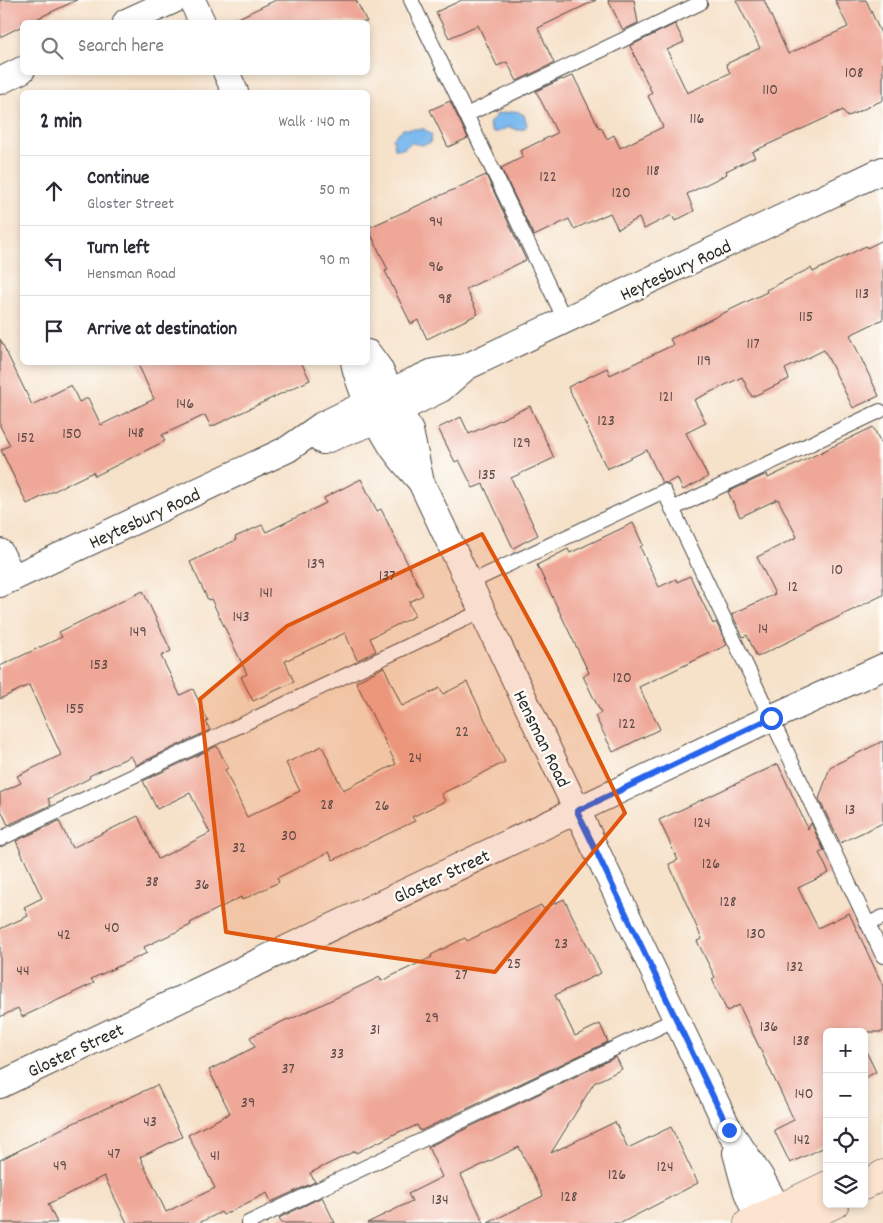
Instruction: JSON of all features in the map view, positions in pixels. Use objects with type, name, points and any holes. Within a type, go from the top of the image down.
[{"type":"main road","points":[[868,1173],[883,1169]]},
{"type":"main road","points":[[868,1183],[883,1174]]},
{"type":"main road","points":[[770,1220],[823,1187]]},
{"type":"main road","points":[[770,1220],[823,1207]]},
{"type":"street","points":[[130,20],[174,0]]},
{"type":"street","points":[[192,0],[201,20]]},
{"type":"street","points":[[0,81],[20,71]]},
{"type":"street","points":[[227,75],[234,90]]},
{"type":"street","name":"Heytesbury Road","points":[[6,581],[288,449],[322,425],[384,405],[433,372],[466,367],[883,170]]},
{"type":"street","name":"Hensman Road","points":[[370,355],[376,362],[391,445],[420,482],[729,1130],[746,1190],[770,1220]]},
{"type":"street","name":"Hensman Road","points":[[355,365],[356,370],[384,405]]},
{"type":"street","points":[[0,552],[6,581]]},
{"type":"street","name":"Gloster Street","points":[[0,1085],[883,666]]},
{"type":"lane","points":[[411,0],[565,320]]},
{"type":"lane","points":[[466,115],[700,3],[698,0]]},
{"type":"lane","points":[[672,509],[880,410]]},
{"type":"lane","points":[[469,583],[664,491],[883,956]]},
{"type":"lane","points":[[0,839],[482,611]]},
{"type":"lane","points":[[868,924],[883,917]]},
{"type":"lane","points":[[248,1223],[676,1019]]},
{"type":"highlighted area","points":[[482,534],[552,662],[625,813],[495,972],[330,949],[226,932],[200,699],[287,626]]},
{"type":"water","points":[[517,111],[524,115],[527,125],[524,129],[518,130],[509,127],[498,132],[492,132],[489,124],[497,114]]},
{"type":"water","points":[[403,129],[424,129],[432,135],[430,143],[421,145],[411,143],[403,149],[395,149],[393,138]]},
{"type":"building","points":[[0,0],[77,0],[34,20],[20,20],[20,27],[0,37]]},
{"type":"building","points":[[276,0],[356,0],[366,20],[234,20]]},
{"type":"building","points":[[462,0],[596,0],[538,28],[554,63],[517,81],[507,62],[497,66],[478,25],[449,38],[436,12]]},
{"type":"building","points":[[608,0],[634,0],[638,23],[623,30]]},
{"type":"building","points":[[736,0],[764,0],[788,54],[848,27],[835,0],[866,0],[883,38],[883,100],[847,117],[843,110],[752,152],[755,157],[726,171],[727,174],[687,194],[694,211],[675,221],[672,215],[644,229],[639,218],[618,229],[610,213],[574,229],[569,219],[534,236],[501,168],[523,157],[520,151],[557,133],[536,91],[573,75],[599,128],[601,127],[607,139],[614,135],[620,148],[663,127],[648,96],[652,93],[630,46],[675,24],[684,42],[667,50],[687,93],[730,73],[726,64],[760,48]]},
{"type":"building","points":[[450,101],[468,138],[448,147],[430,110]]},
{"type":"building","points":[[486,175],[526,260],[466,289],[478,314],[427,339],[418,320],[411,324],[385,271],[388,270],[370,232],[370,227]]},
{"type":"building","points":[[883,240],[883,319],[850,335],[879,396],[853,408],[824,350],[785,369],[789,379],[752,397],[742,377],[694,400],[706,423],[686,433],[708,477],[683,490],[677,478],[667,483],[662,483],[647,450],[607,469],[568,387],[607,368],[610,375],[673,345],[670,339],[767,292],[766,290],[811,268],[813,272],[866,246],[867,248]]},
{"type":"building","points":[[0,339],[32,405],[71,385],[79,402],[88,398],[101,425],[154,399],[138,365],[302,365],[310,380],[211,427],[205,415],[162,435],[165,441],[95,476],[93,472],[27,504],[1,450],[10,445],[0,426]]},
{"type":"building","points":[[530,406],[554,458],[511,478],[538,535],[513,548],[483,484],[473,488],[459,460],[455,462],[438,428],[461,417],[469,434]]},
{"type":"building","points":[[873,427],[883,447],[883,595],[757,657],[747,635],[743,637],[732,614],[775,594],[757,557],[797,537],[778,499],[740,517],[728,492],[767,474],[768,478]]},
{"type":"building","points":[[361,479],[377,511],[381,509],[423,595],[409,602],[415,616],[370,638],[376,651],[357,660],[345,633],[285,661],[294,682],[253,701],[241,677],[247,674],[211,599],[208,600],[190,562],[236,540],[235,537],[262,525],[266,532],[326,503],[324,498]]},
{"type":"building","points":[[633,523],[643,545],[640,547],[659,587],[676,579],[677,582],[690,576],[713,624],[716,622],[727,645],[639,687],[660,729],[613,752],[595,716],[601,713],[583,676],[589,673],[537,565],[568,549],[570,553]]},
{"type":"building","points":[[143,591],[171,651],[161,656],[180,695],[193,689],[208,721],[206,722],[210,730],[136,765],[131,756],[89,776],[90,778],[48,799],[51,805],[8,825],[0,808],[0,793],[21,783],[17,776],[61,755],[29,685],[0,699],[0,666],[62,637],[59,632]]},
{"type":"building","points":[[384,667],[402,706],[440,688],[443,694],[467,682],[505,762],[441,794],[445,801],[412,817],[415,821],[333,860],[329,852],[277,878],[279,882],[242,900],[241,897],[190,923],[191,925],[144,947],[147,953],[91,979],[94,983],[22,1017],[18,1008],[0,1017],[0,929],[28,916],[24,907],[42,898],[16,841],[59,821],[72,848],[138,816],[158,859],[210,833],[190,793],[157,809],[143,781],[217,746],[228,768],[225,770],[247,817],[300,791],[286,763],[322,746],[343,790],[396,764],[356,682]]},
{"type":"building","points":[[883,741],[883,823],[840,843],[819,799],[830,767]]},
{"type":"building","points":[[778,764],[808,829],[811,823],[824,851],[819,853],[829,873],[798,888],[818,928],[849,913],[883,986],[883,1032],[868,1032],[868,1028],[823,1028],[823,1148],[790,1163],[774,1130],[794,1120],[739,1005],[727,1011],[712,979],[715,977],[697,941],[702,939],[669,864],[678,860],[659,820]]},
{"type":"building","points":[[564,899],[601,973],[555,995],[575,1036],[600,1024],[608,1042],[420,1131],[417,1125],[356,1153],[355,1151],[310,1173],[315,1182],[271,1202],[267,1193],[223,1215],[221,1212],[199,1223],[127,1223],[104,1176],[48,1204],[57,1223],[0,1223],[0,1160],[67,1126],[157,1085],[182,1137],[140,1157],[166,1212],[215,1188],[188,1135],[230,1113],[209,1070],[255,1047],[250,1037],[380,977],[381,981],[432,957],[431,955],[465,938],[467,941],[541,905],[543,909]]},
{"type":"building","points":[[868,1055],[876,1072],[868,1076]]},
{"type":"building","points":[[616,1057],[622,1069],[594,1083],[551,1153],[615,1122],[628,1148],[671,1127],[698,1183],[621,1223],[488,1223],[543,1196],[519,1147],[461,1175],[484,1223],[367,1223],[412,1201],[408,1194],[442,1177],[428,1147]]},
{"type":"building","points":[[322,1197],[335,1223],[281,1223],[279,1218]]},
{"type":"route","points":[[729,1130],[577,811],[771,718]]}]
